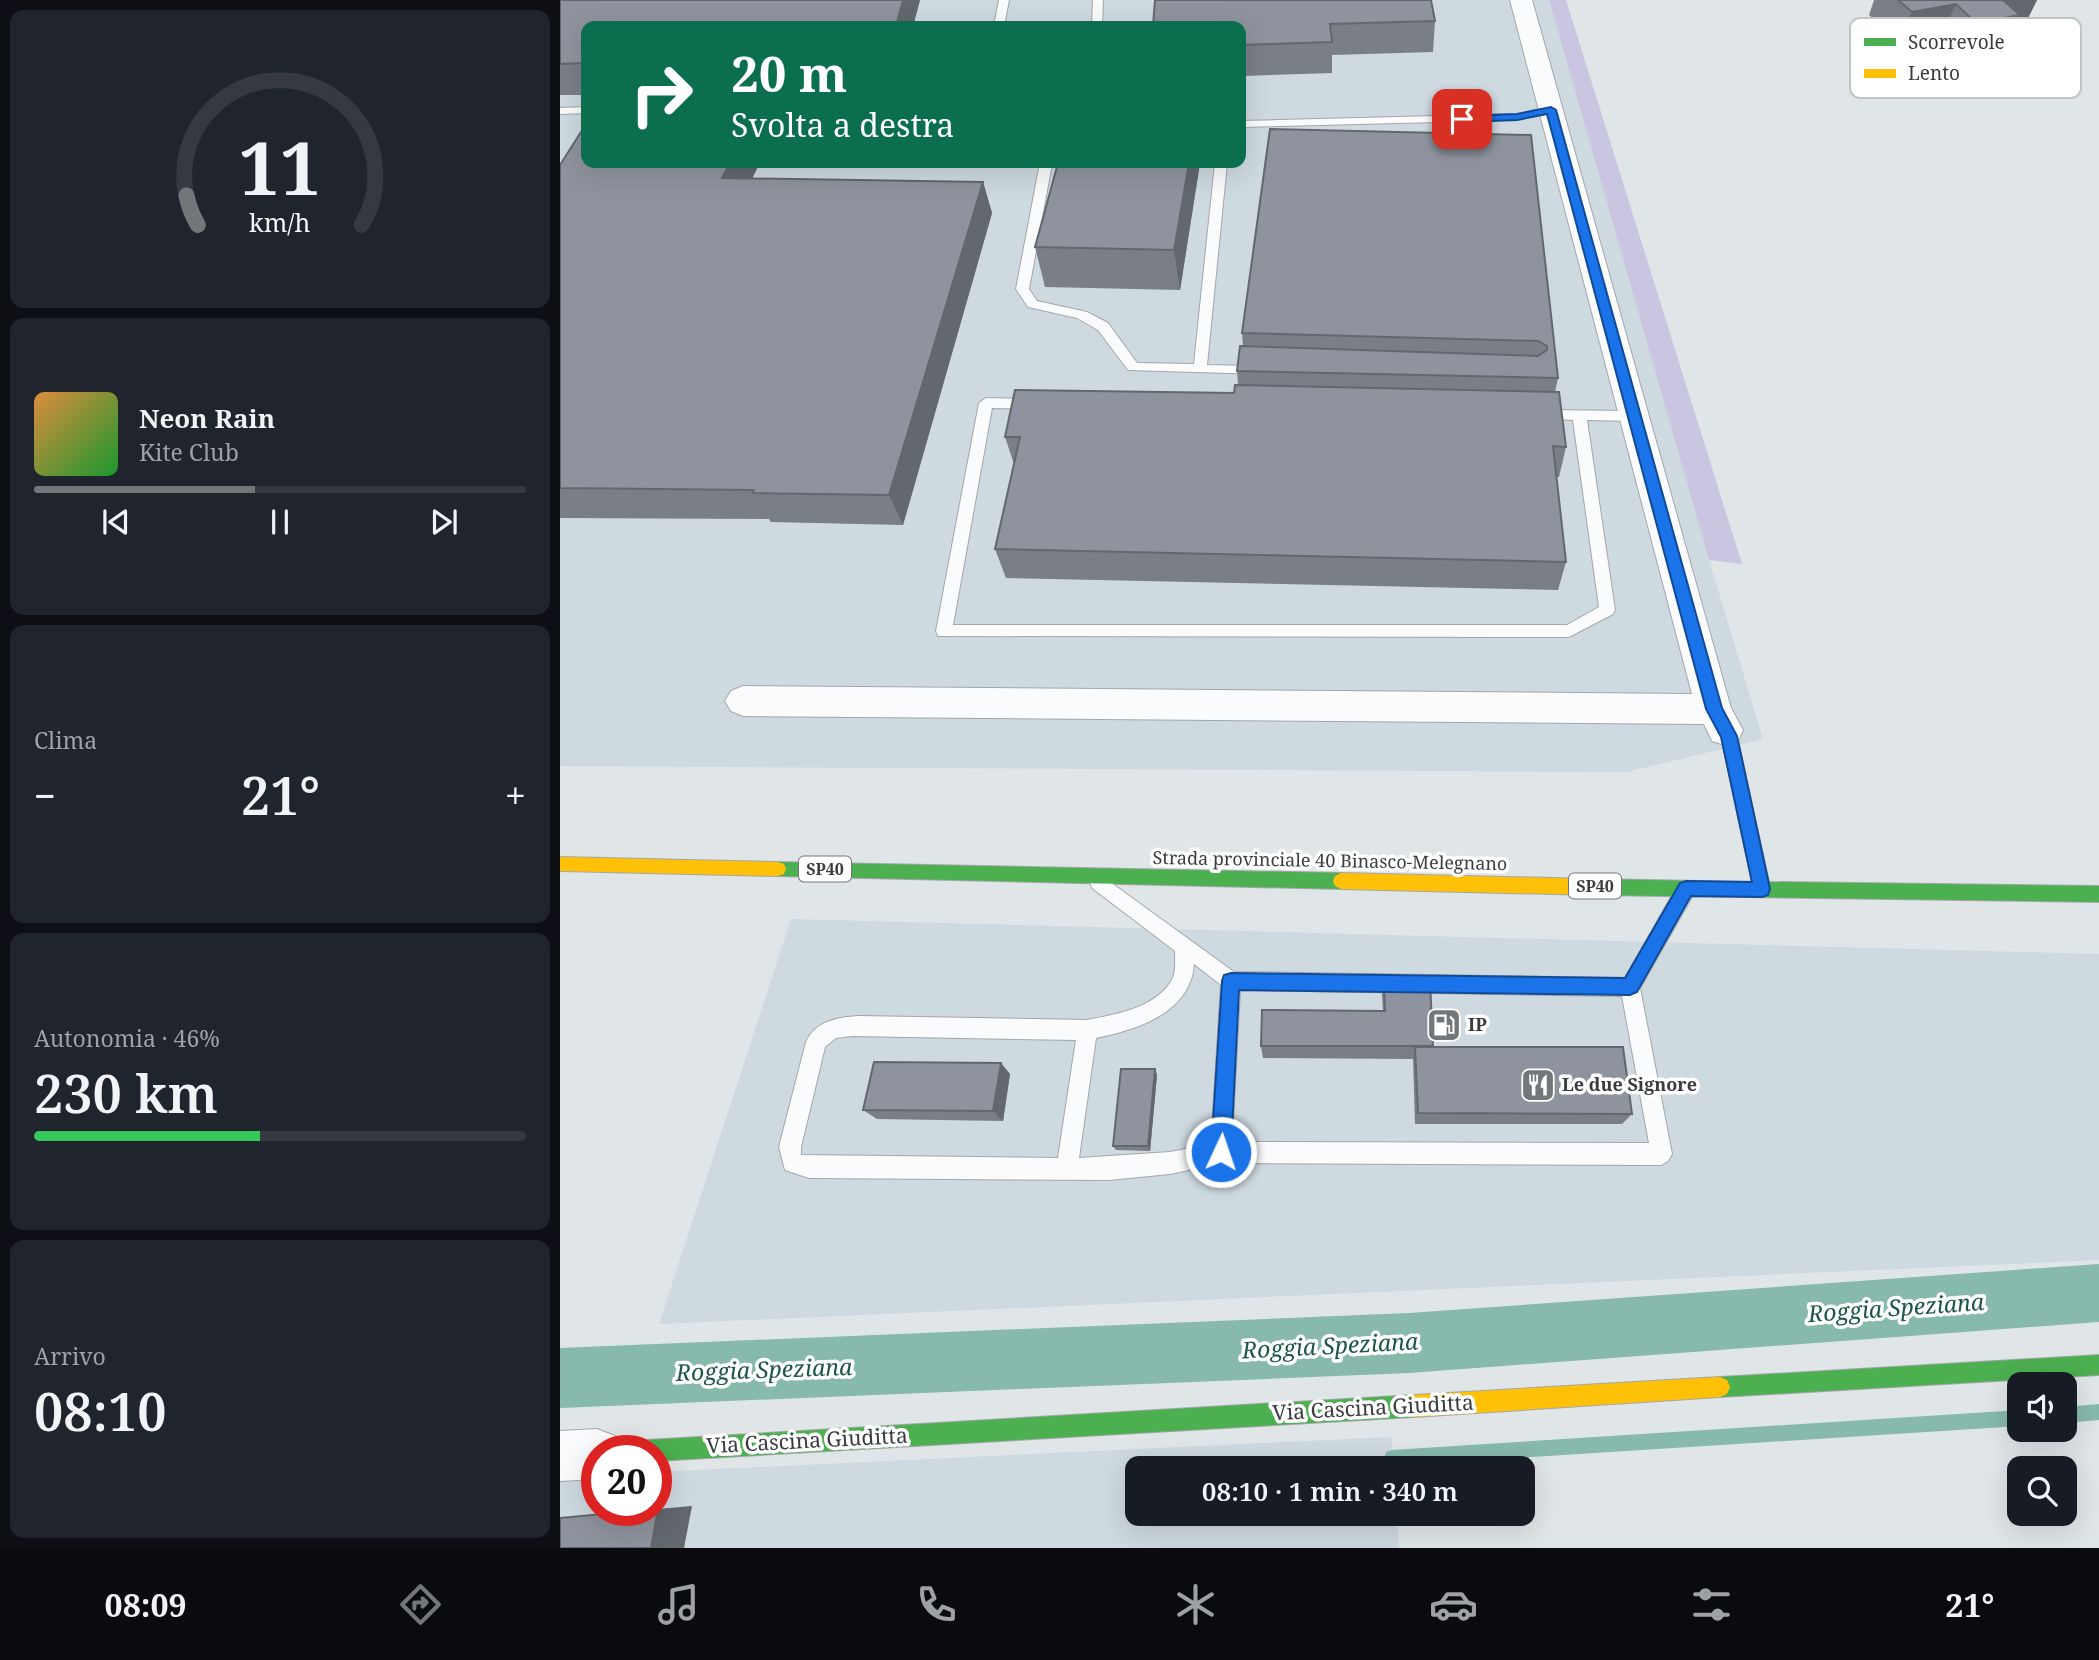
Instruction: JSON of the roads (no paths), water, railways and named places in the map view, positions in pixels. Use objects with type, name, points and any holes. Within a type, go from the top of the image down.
[{"type":"main road","points":[[1722,723],[1762,889]]},
{"type":"main road","name":"Strada provinciale 40 Binasco-Melegnano","points":[[560,864],[1686,889],[2099,894]]},
{"type":"main road","name":"Via Cascina Giuditta","points":[[672,1450],[2099,1365]]},
{"type":"street","points":[[743,701],[1722,723],[1634,416],[1521,0]]},
{"type":"street","points":[[560,1456],[581,1455]]},
{"type":"lane","points":[[1000,21],[1004,0]]},
{"type":"lane","points":[[1097,21],[1098,0]]},
{"type":"lane","points":[[560,111],[581,110]]},
{"type":"lane","points":[[1246,124],[1517,117],[1551,110]]},
{"type":"lane","points":[[1045,168],[1022,289],[1033,304],[1090,316],[1115,336],[1133,367],[1269,371]]},
{"type":"lane","points":[[1200,369],[1220,168]]},
{"type":"lane","points":[[1055,404],[986,403],[944,631],[1569,631],[1607,610],[1579,416]]},
{"type":"lane","points":[[1523,415],[1634,416]]},
{"type":"lane","points":[[1091,875],[1231,981],[1630,986]]},
{"type":"lane","points":[[1185,947],[1183,980],[1162,1004],[1126,1022],[1087,1030],[842,1026],[825,1031],[816,1042],[790,1147],[792,1163],[808,1167],[1067,1170],[1170,1163],[1221,1152],[1661,1154],[1630,986],[1686,889]]},
{"type":"lane","points":[[1221,1152],[1231,981]]},
{"type":"lane","points":[[1067,1170],[1087,1030]]},
{"type":"waterway","name":"Roggia Speziana","points":[[560,1378],[1409,1343],[2099,1293]]},
{"type":"waterway","points":[[2077,1414],[2099,1412]]},
{"type":"waterway","points":[[1423,1456],[2007,1419]]},
{"type":"place","name":"IP","points":[[1444,1025]]},
{"type":"place","name":"Le due Signore","points":[[1538,1085]]}]
